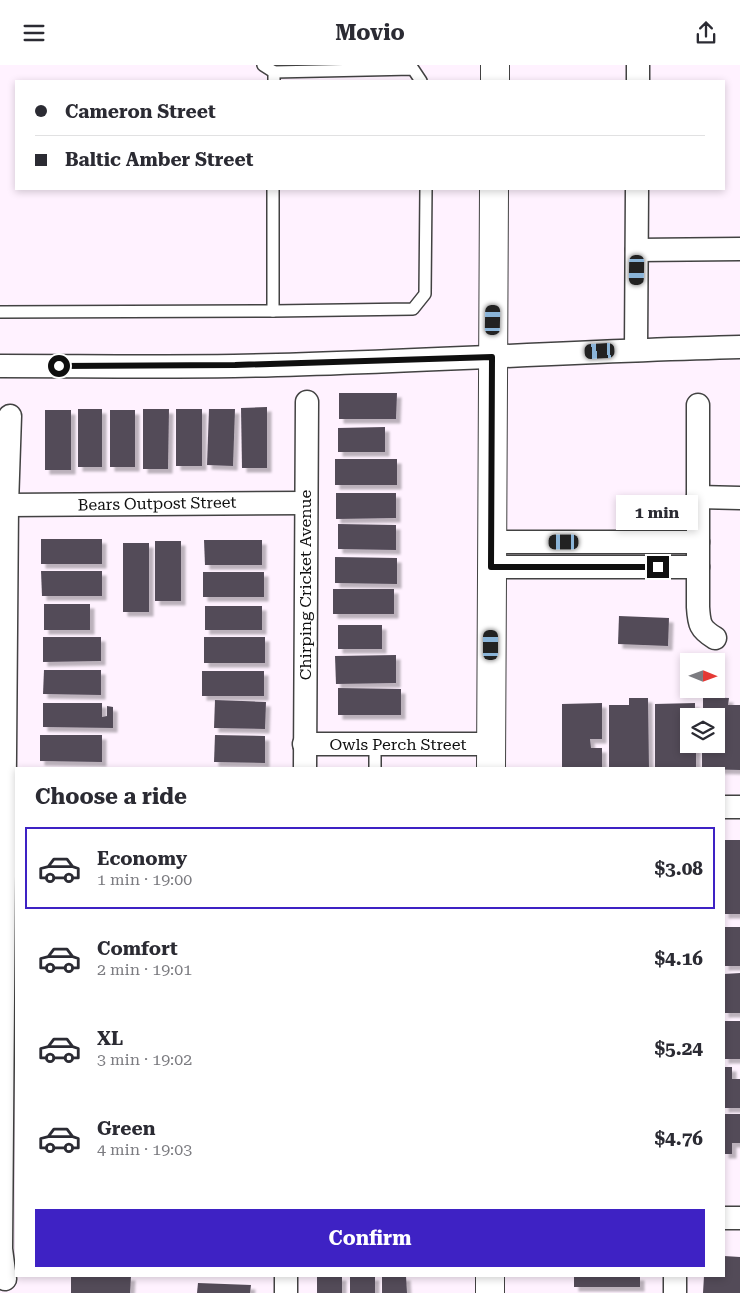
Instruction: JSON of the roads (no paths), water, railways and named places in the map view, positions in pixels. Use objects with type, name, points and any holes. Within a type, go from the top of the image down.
[{"type":"street","points":[[495,65],[495,80]]},
{"type":"street","points":[[638,65],[638,80]]},
{"type":"street","points":[[491,756],[494,190]]},
{"type":"street","points":[[636,349],[638,190]]},
{"type":"street","points":[[637,250],[740,249]]},
{"type":"street","points":[[0,366],[235,365],[492,357],[636,349],[740,347]]},
{"type":"street","name":"Chirping Cricket Avenue","points":[[305,767],[307,402]]},
{"type":"street","points":[[698,405],[699,623],[705,632],[715,638]]},
{"type":"street","points":[[5,1279],[1,1249],[9,1126],[10,891],[7,505],[10,416]]},
{"type":"street","points":[[698,497],[740,498]]},
{"type":"street","name":"Bears Outpost Street","points":[[7,505],[306,503]]},
{"type":"street","points":[[619,555],[698,542]]},
{"type":"street","points":[[491,554],[619,555],[698,567]]},
{"type":"street","name":"Owls Perch Street","points":[[304,744],[376,743],[491,756]]},
{"type":"street","points":[[725,807],[740,807]]},
{"type":"street","points":[[725,1218],[740,1218]]},
{"type":"street","points":[[286,1277],[286,1293]]},
{"type":"street","points":[[490,1277],[490,1293]]},
{"type":"street","points":[[675,1277],[675,1293]]},
{"type":"lane","points":[[262,65],[274,77],[413,69],[420,80]]},
{"type":"lane","points":[[273,190],[273,311]]},
{"type":"lane","points":[[0,312],[413,309],[425,294],[426,190]]},
{"type":"lane","points":[[375,767],[376,743]]}]
